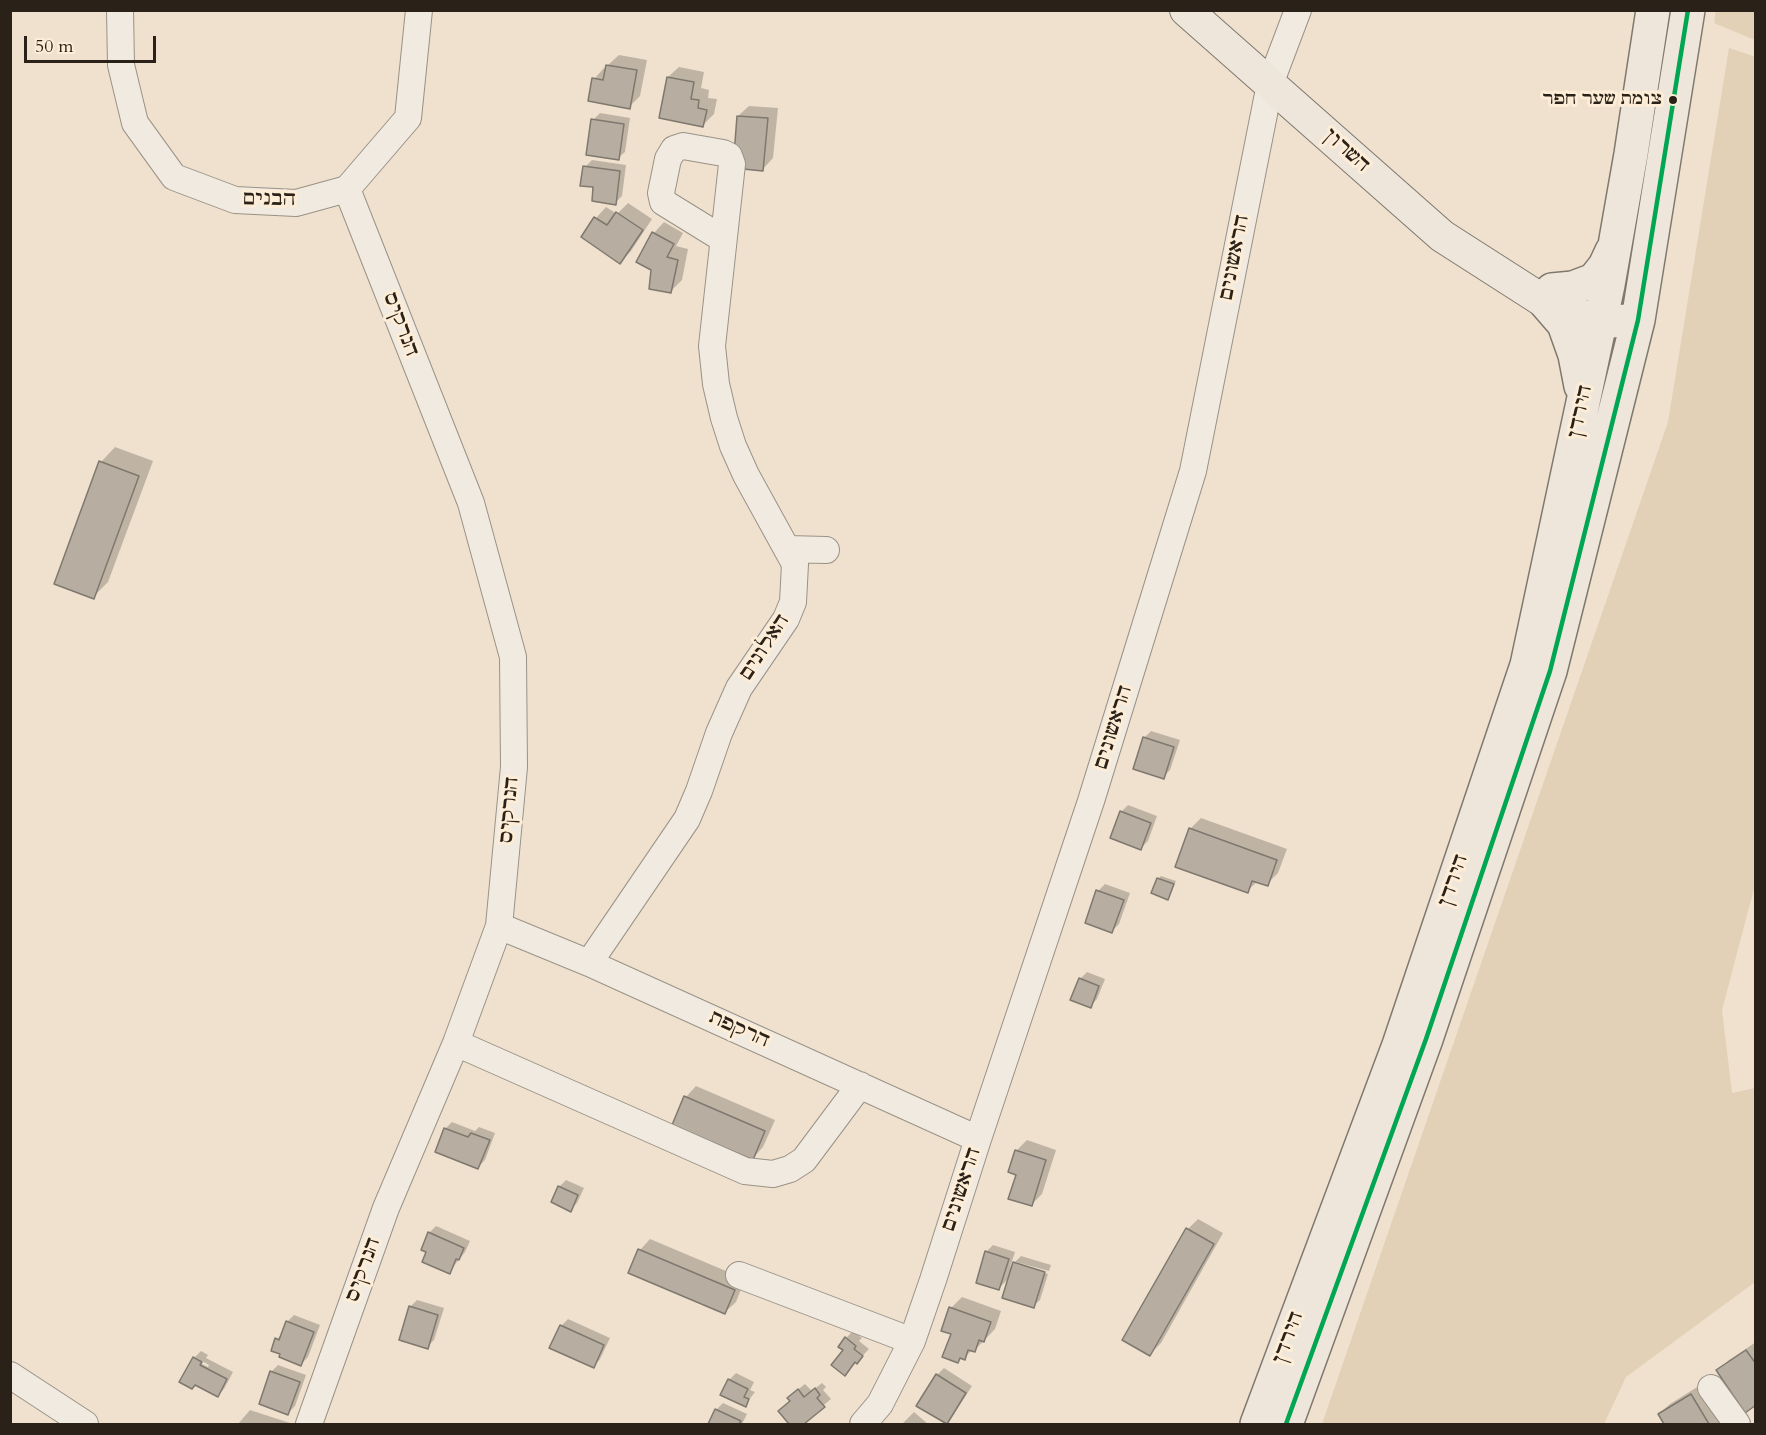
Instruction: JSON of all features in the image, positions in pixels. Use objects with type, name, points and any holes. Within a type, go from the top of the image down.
[{"type":"highway","points":[[1584,399],[1569,337],[1549,296],[1594,280],[1605,266],[1616,240],[1653,10]]},
{"type":"highway","name":"הירדן","points":[[1286,1425],[1426,1039],[1550,671],[1638,320],[1688,10]]},
{"type":"highway","name":"הירדן","points":[[1257,1425],[1399,1045],[1527,665],[1616,240]]},
{"type":"main road","name":"השרון","points":[[1186,10],[1442,236],[1512,282],[1549,296],[1638,320]]},
{"type":"street","name":"הבנים","points":[[120,10],[121,65],[135,123],[174,177],[235,200],[296,203],[347,189]]},
{"type":"street","points":[[347,189],[408,118],[419,10]]},
{"type":"street","name":"הראשונים","points":[[863,1425],[880,1404],[912,1341],[1091,801],[1193,471],[1270,84],[1298,10]]},
{"type":"street","name":"הנרקיס","points":[[309,1425],[386,1208],[456,1043],[499,927],[514,767],[513,657],[471,504],[347,189]]},
{"type":"street","name":"האלונים","points":[[589,963],[687,819],[719,733],[739,688],[786,619],[793,602],[795,564],[746,475],[733,446],[716,384],[712,346],[723,239]]},
{"type":"street","points":[[788,549],[826,550]]},
{"type":"street","name":"הרקפת","points":[[499,927],[589,963],[978,1139]]},
{"type":"street","points":[[456,1043],[745,1171],[773,1174],[790,1169],[804,1160],[860,1085]]},
{"type":"street","points":[[739,1275],[912,1341]]},
{"type":"street","points":[[10,1375],[85,1425]]},
{"type":"street","points":[[1711,1388],[1737,1425]]},
{"type":"shaded area","points":[[1716,10],[1755,11],[1755,40],[1714,23]]},
{"type":"shaded area","points":[[1729,48],[1756,57],[1756,881],[1722,1010],[1732,1093],[1755,1088],[1755,1282],[1626,1377],[1604,1424],[1322,1424],[1668,422]]},
{"type":"building","points":[[606,65],[637,70],[630,109],[588,101],[592,78],[603,80]]},
{"type":"building","points":[[667,77],[694,82],[691,99],[699,100],[698,108],[707,110],[703,127],[659,118]]},
{"type":"building","points":[[737,116],[768,118],[763,171],[733,168]]},
{"type":"building","points":[[591,119],[624,124],[619,160],[586,155]]},
{"type":"building","points":[[583,166],[620,171],[616,205],[592,201],[593,187],[580,186]]},
{"type":"building","points":[[616,212],[643,230],[620,264],[581,237],[594,217],[607,225]]},
{"type":"building","points":[[652,232],[674,244],[667,257],[678,260],[671,293],[649,289],[651,270],[636,262]]},
{"type":"building","points":[[99,461],[139,476],[94,599],[54,584]]},
{"type":"building","points":[[1143,737],[1174,747],[1164,779],[1133,769]]},
{"type":"building","points":[[1120,811],[1151,823],[1141,850],[1110,838]]},
{"type":"building","points":[[1189,828],[1277,860],[1268,886],[1252,881],[1248,893],[1175,867]]},
{"type":"building","points":[[1157,878],[1174,884],[1168,900],[1151,893]]},
{"type":"building","points":[[1096,890],[1124,900],[1112,933],[1085,923]]},
{"type":"building","points":[[1079,978],[1099,986],[1091,1008],[1070,1000]]},
{"type":"building","points":[[684,1096],[765,1131],[753,1160],[672,1125]]},
{"type":"building","points":[[444,1128],[468,1137],[471,1133],[490,1140],[478,1169],[435,1152]]},
{"type":"building","points":[[1015,1150],[1046,1160],[1032,1206],[1008,1199],[1016,1175],[1008,1172]]},
{"type":"building","points":[[558,1186],[578,1195],[571,1212],[551,1202]]},
{"type":"building","points":[[1186,1228],[1214,1244],[1150,1356],[1122,1340]]},
{"type":"building","points":[[428,1232],[464,1248],[459,1260],[456,1259],[450,1274],[422,1262],[426,1252],[421,1250]]},
{"type":"building","points":[[638,1249],[735,1290],[725,1314],[628,1273]]},
{"type":"building","points":[[985,1251],[1009,1259],[999,1290],[976,1283]]},
{"type":"building","points":[[1013,1262],[1045,1272],[1034,1308],[1002,1298]]},
{"type":"building","points":[[409,1306],[438,1315],[428,1349],[399,1340]]},
{"type":"building","points":[[949,1307],[991,1322],[984,1342],[979,1340],[975,1352],[968,1350],[965,1360],[960,1358],[958,1363],[942,1357],[951,1334],[941,1331]]},
{"type":"building","points":[[286,1321],[314,1332],[301,1366],[271,1351],[275,1338],[279,1340]]},
{"type":"building","points":[[560,1325],[604,1345],[594,1368],[549,1348]]},
{"type":"building","points":[[845,1337],[863,1356],[857,1364],[855,1362],[845,1376],[831,1365],[843,1350],[838,1347]]},
{"type":"building","points":[[1746,1350],[1756,1364],[1756,1405],[1745,1413],[1716,1370]]},
{"type":"building","points":[[193,1357],[202,1362],[200,1365],[227,1379],[218,1397],[195,1385],[192,1389],[179,1382]]},
{"type":"building","points":[[270,1371],[300,1382],[288,1415],[259,1404]]},
{"type":"building","points":[[936,1374],[966,1393],[947,1424],[916,1406]]},
{"type":"building","points":[[728,1379],[748,1389],[744,1397],[749,1399],[746,1407],[720,1395]]},
{"type":"building","points":[[815,1388],[820,1395],[817,1398],[825,1407],[804,1424],[789,1424],[778,1411],[790,1401],[787,1398],[798,1389],[804,1397]]},
{"type":"building","points":[[1691,1394],[1709,1424],[1664,1424],[1658,1414]]},
{"type":"building","points":[[715,1409],[741,1421],[739,1424],[708,1424]]},
{"type":"transit line","points":[[1286,1424],[1426,1039],[1550,671],[1638,320],[1688,10]]},
{"type":"place","name":"צומת שער חפר","points":[[1673,100]]}]
